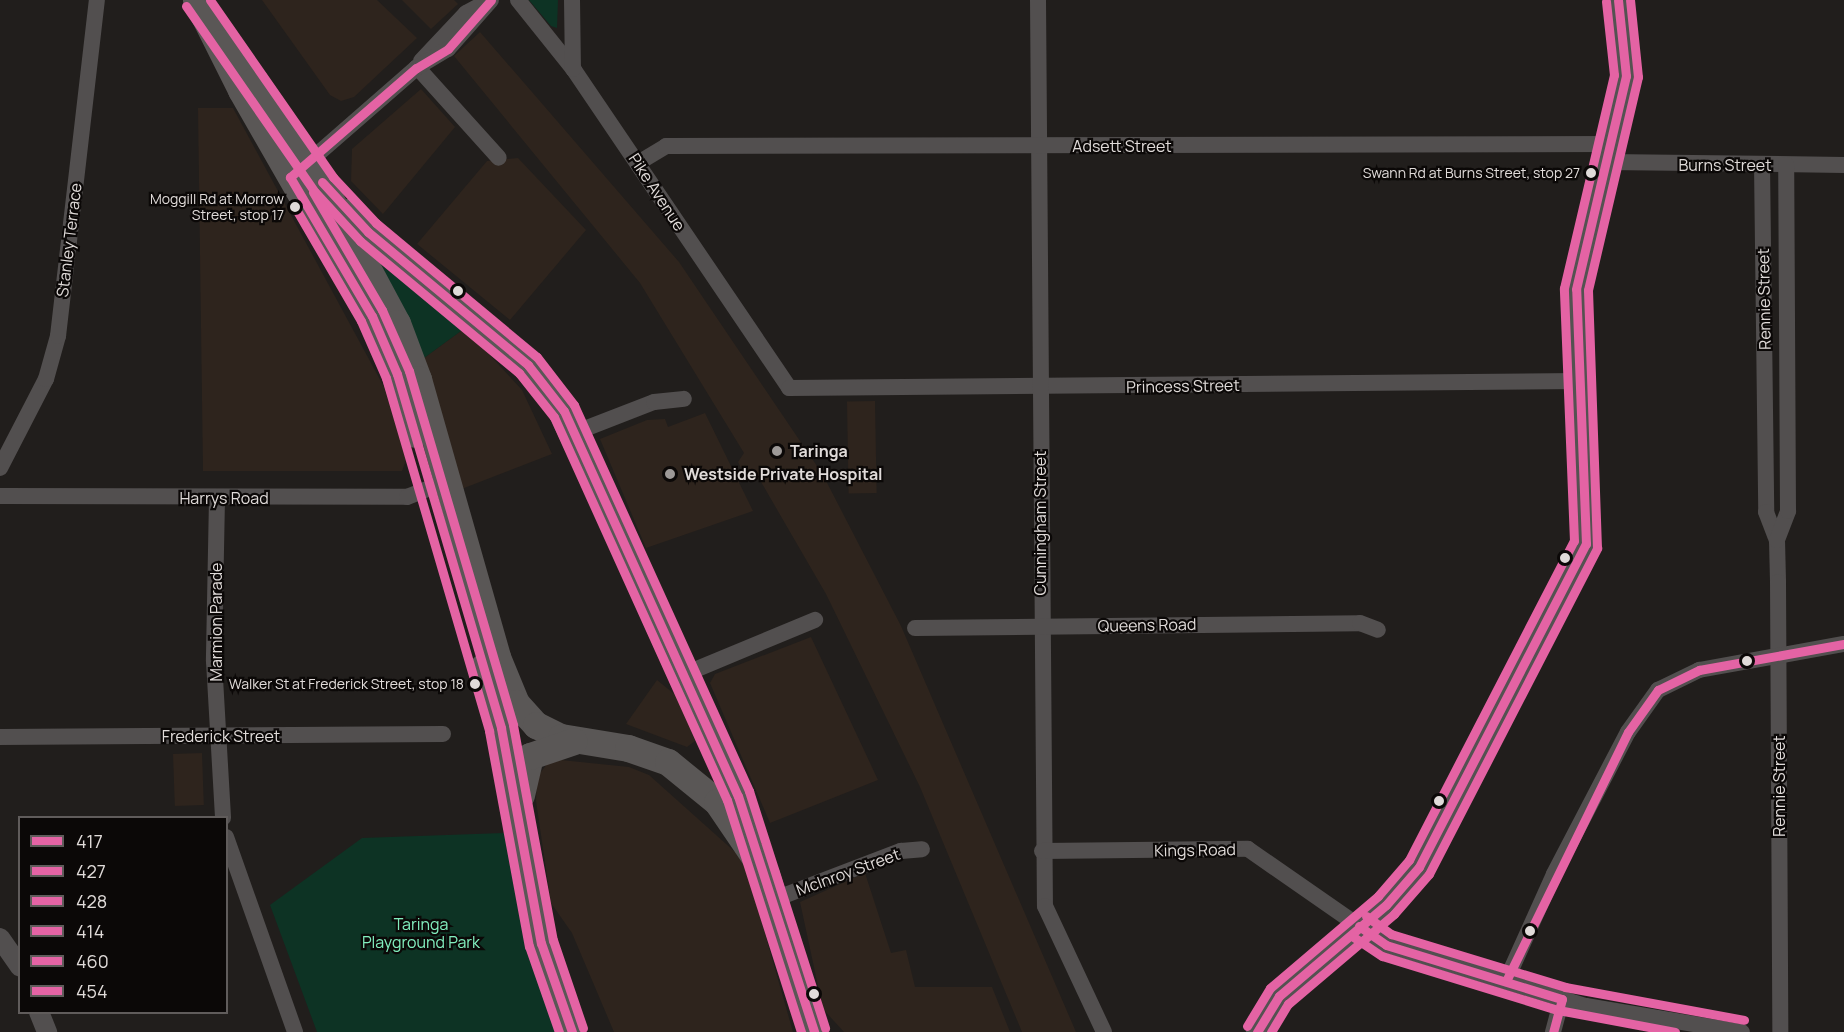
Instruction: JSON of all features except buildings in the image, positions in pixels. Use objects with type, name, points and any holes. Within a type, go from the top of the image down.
[{"type":"highway","points":[[196,0],[221,43],[308,174],[402,335],[438,486],[501,728],[541,943],[572,1032]]},
{"type":"highway","points":[[308,174],[368,232],[528,365],[553,394],[574,433],[685,674],[771,887],[814,1032]]},
{"type":"highway","points":[[438,486],[509,690],[532,721],[574,741],[637,750],[682,770],[734,822],[771,887]]},
{"type":"highway","points":[[518,817],[530,756],[574,741]]},
{"type":"main road","points":[[1257,1032],[1279,996],[1400,891],[1430,849],[1586,544],[1576,289],[1609,153],[1628,61],[1618,0]]},
{"type":"street","name":"Stanley Terrace","points":[[0,468],[38,398],[56,348],[97,0]]},
{"type":"street","points":[[308,174],[417,67],[452,26],[491,0]]},
{"type":"street","name":"Pike Avenue","points":[[518,0],[574,70],[639,163],[789,388]]},
{"type":"street","points":[[572,0],[574,70]]},
{"type":"street","name":"Cunningham Street","points":[[1038,0],[1042,851],[1049,918],[1104,1032]]},
{"type":"street","points":[[417,67],[499,158]]},
{"type":"street","name":"Adsett Street","points":[[639,163],[666,146],[1037,146],[1609,153]]},
{"type":"street","name":"Burns Street","points":[[1609,153],[1762,164],[1844,165]]},
{"type":"street","name":"Rennie Street","points":[[1762,164],[1766,512],[1777,540],[1780,1032]]},
{"type":"street","name":"Rennie Street","points":[[1777,540],[1788,511],[1786,165]]},
{"type":"street","name":"Princess Street","points":[[789,388],[1579,381]]},
{"type":"street","points":[[574,433],[654,402],[684,399]]},
{"type":"street","name":"Harrys Road","points":[[0,496],[407,497],[438,486]]},
{"type":"street","name":"Marmion Parade","points":[[217,498],[217,736],[223,816]]},
{"type":"street","points":[[685,674],[815,620]]},
{"type":"street","name":"Queens Road","points":[[915,628],[1359,623],[1378,630]]},
{"type":"street","points":[[1506,981],[1520,939],[1648,700],[1685,675],[1844,644]]},
{"type":"street","name":"Frederick Street","points":[[0,737],[443,734]]},
{"type":"street","points":[[228,843],[295,1032]]},
{"type":"street","name":"McInroy Street","points":[[771,887],[901,851],[922,849]]},
{"type":"street","name":"Kings Road","points":[[1042,851],[1248,849],[1386,945],[1562,999],[1742,1032]]},
{"type":"street","points":[[0,938],[18,964]]},
{"type":"street","points":[[1553,1032],[1562,999]]},
{"type":"street","points":[[40,1014],[47,1032]]},
{"type":"shaded area","points":[[262,0],[377,0],[417,38],[354,97],[341,101],[330,95]]},
{"type":"shaded area","points":[[402,0],[454,0],[458,4],[431,29]]},
{"type":"shaded area","points":[[480,32],[679,262],[823,475],[901,626],[1076,1032],[1022,1032],[920,787],[826,594],[757,475],[746,478],[738,462],[744,453],[640,283],[454,56]]},
{"type":"shaded area","points":[[421,89],[455,127],[383,214],[351,181],[352,149]]},
{"type":"shaded area","points":[[198,108],[233,108],[384,387],[406,460],[402,471],[203,471]]},
{"type":"shaded area","points":[[518,158],[586,230],[510,320],[417,244],[487,161]]},
{"type":"shaded area","points":[[465,328],[522,390],[552,454],[459,490],[424,358]]},
{"type":"shaded area","points":[[847,401],[875,401],[877,493],[849,493]]},
{"type":"shaded area","name":"Westside Private Hospital","points":[[705,413],[753,511],[646,548],[600,439],[647,420],[665,419],[668,427]]},
{"type":"shaded area","points":[[811,637],[878,780],[770,823],[710,683],[715,674]]},
{"type":"shaded area","points":[[657,680],[678,697],[695,741],[687,747],[626,724]]},
{"type":"shaded area","points":[[202,753],[204,805],[175,806],[173,754]]},
{"type":"shaded area","points":[[551,759],[629,767],[649,775],[744,860],[793,1032],[614,1032],[572,933],[551,903],[536,801],[537,777]]},
{"type":"shaded area","points":[[865,873],[891,953],[906,950],[915,987],[992,987],[1010,1032],[844,1032],[823,1009],[800,902]]},
{"type":"green space","points":[[529,0],[558,0],[557,28],[551,26]]},
{"type":"green space","points":[[363,241],[383,260],[465,328],[424,358]]},
{"type":"green space","name":"Taringa Playground Park","points":[[504,833],[524,941],[555,1032],[317,1032],[270,905],[362,838]]},
{"type":"transit line","name":"454","points":[[210,0],[333,177],[376,223],[537,357],[574,405],[749,791],[825,1028]]},
{"type":"transit line","name":"414","points":[[491,0],[448,49],[416,68],[290,177],[372,316],[397,374],[501,728],[541,943],[572,1032]]},
{"type":"transit line","name":"417","points":[[1257,1032],[1279,996],[1386,905],[1419,867],[1586,544],[1576,289],[1626,76],[1618,0]]},
{"type":"transit line","name":"427","points":[[1271,1032],[1288,1004],[1394,914],[1429,874],[1597,548],[1588,290],[1638,77],[1630,0]]},
{"type":"transit line","name":"428","points":[[1247,1026],[1270,988],[1378,896],[1409,860],[1574,541],[1564,288],[1614,75],[1606,1]]},
{"type":"transit line","name":"460","points":[[186,6],[315,192],[360,241],[519,373],[554,417],[727,800],[801,1032]]},
{"type":"transit line","name":"414","points":[[322,182],[368,232],[528,365],[564,411],[738,796],[814,1032]]},
{"type":"transit line","name":"454","points":[[313,192],[382,310],[409,371],[513,725],[553,940],[583,1028]]},
{"type":"transit line","name":"460","points":[[293,204],[361,321],[386,378],[489,731],[529,946],[559,1032]]},
{"type":"transit line","name":"417","points":[[1506,981],[1628,732],[1658,690],[1699,670],[1844,644]]},
{"type":"transit line","name":"428","points":[[1366,916],[1391,934],[1565,987],[1744,1020]]},
{"type":"transit line","name":"417","points":[[1359,926],[1386,945],[1562,999],[1553,1032]]},
{"type":"transit line","name":"427","points":[[1352,936],[1382,956],[1558,1010],[1675,1032]]},
{"type":"place","name":"Swann Rd at Burns Street, stop 27","points":[[1591,173]]},
{"type":"place","name":"Moggill Rd at Morrow Street, stop 17","points":[[295,207]]},
{"type":"place","name":"Taringa","points":[[777,451]]},
{"type":"place","name":"Westside Private Hospital","points":[[670,474]]},
{"type":"place","name":"Walker St at Frederick Street, stop 18","points":[[475,684]]}]
